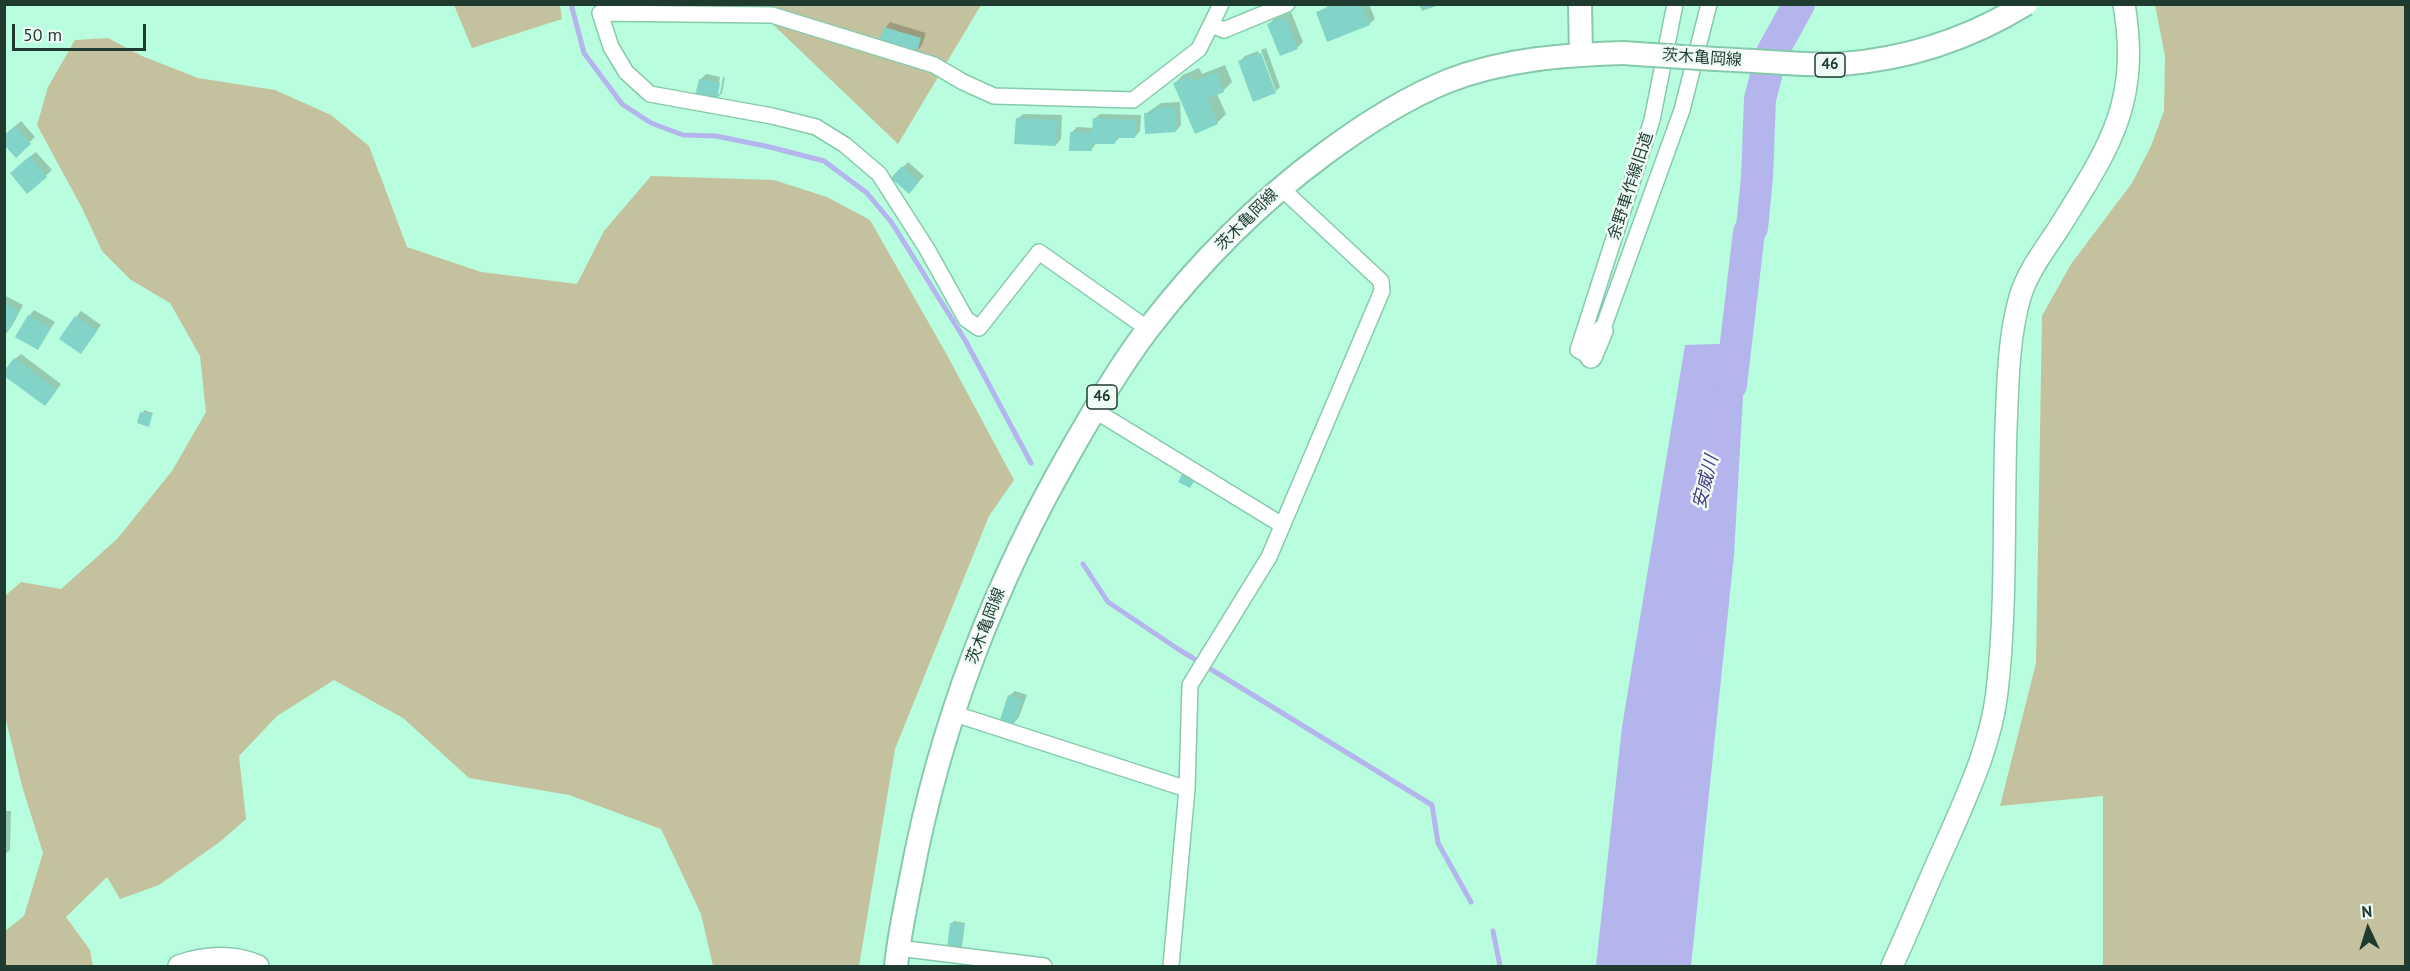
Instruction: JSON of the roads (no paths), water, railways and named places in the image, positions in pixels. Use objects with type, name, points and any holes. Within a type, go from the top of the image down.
[{"type":"main road","points":[[1580,4],[1581,55]]},
{"type":"main road","name":"茨木亀岡線","points":[[897,957],[923,815],[952,713],[999,588],[1047,493],[1094,410],[1148,329],[1219,247],[1280,187],[1390,109],[1449,81],[1507,64],[1555,56],[1623,53],[1813,65],[1865,62],[1915,53],[1940,45],[1988,26],[2026,4]]},
{"type":"street","points":[[1148,329],[1039,252],[979,328],[966,319],[927,249],[879,174],[845,146],[816,127],[772,116],[650,94],[626,72],[611,47],[600,13],[772,15],[934,65],[994,96],[1133,100],[1199,49],[1221,4]]},
{"type":"street","points":[[1210,25],[1224,30],[1287,4]]},
{"type":"street","name":"余野車作線旧道","points":[[1591,357],[1578,350],[1652,120],[1674,4]]},
{"type":"street","points":[[1591,357],[1682,110],[1709,4]]},
{"type":"street","points":[[1892,966],[1965,800],[1987,740],[1997,694],[2002,623],[2003,494],[2010,343],[2020,297],[2029,275],[2096,168],[2118,123],[2128,76],[2124,4]]},
{"type":"street","points":[[1171,966],[1187,789],[1190,685],[1269,557],[1382,291],[1381,281],[1280,187]]},
{"type":"street","points":[[1094,410],[1282,525]]},
{"type":"street","points":[[952,713],[1187,789]]},
{"type":"street","points":[[897,957],[1044,966]]},
{"type":"street","points":[[179,966],[194,961],[221,958],[247,961],[258,966]]},
{"type":"water","points":[[1746,343],[1734,555],[1691,966],[1596,966],[1622,727],[1685,345]]},
{"type":"waterway","points":[[571,4],[584,53],[622,104],[651,123],[683,135],[716,136],[824,161],[867,193],[892,223],[965,340],[1031,463]]},
{"type":"waterway","name":"安威川","points":[[1731,385],[1749,232],[1752,228],[1757,177],[1760,99],[1772,53],[1799,4]]},
{"type":"waterway","points":[[1083,564],[1108,602],[1178,649],[1432,805],[1438,843],[1471,902]]},
{"type":"waterway","points":[[1493,931],[1500,966]]}]
